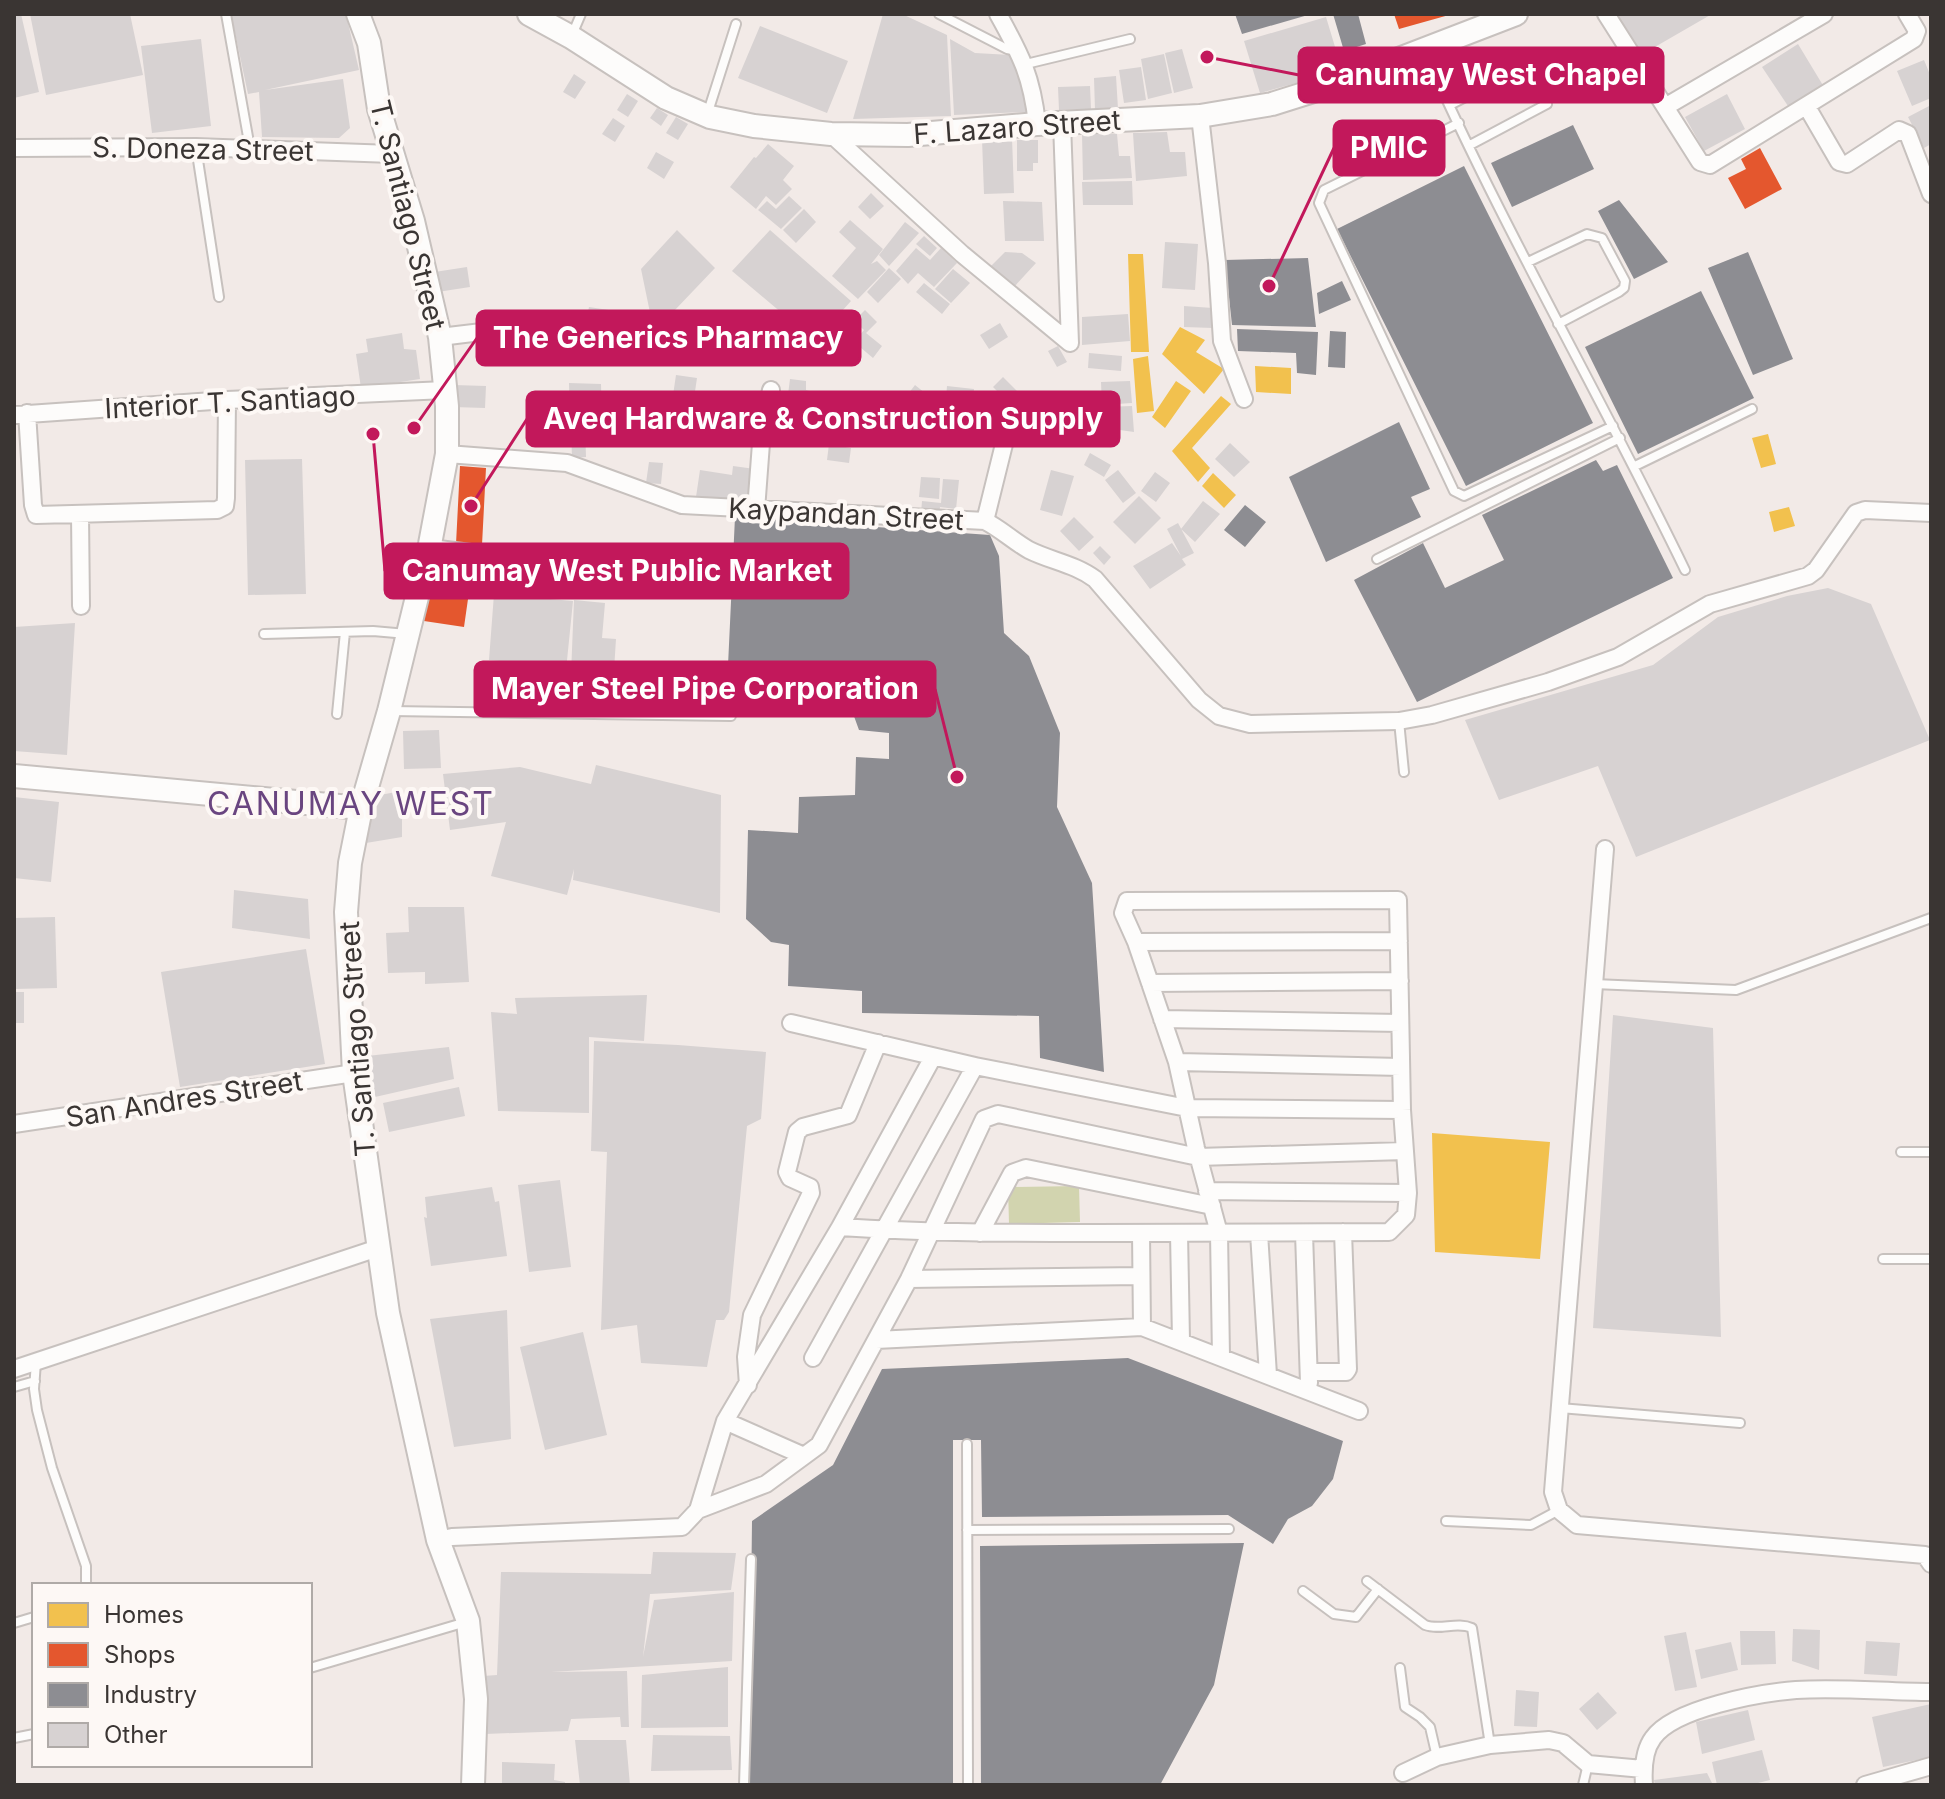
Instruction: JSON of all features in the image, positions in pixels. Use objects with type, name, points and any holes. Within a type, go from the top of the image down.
[{"type":"main road","name":"T. Santiago Street","points":[[358,14],[369,43],[379,109],[413,221],[440,337],[447,454],[430,544],[389,711],[361,808],[350,863],[346,912],[354,1073],[388,1313],[438,1540],[468,1621],[476,1699],[473,1785]]},
{"type":"main road","name":"F. Lazaro Street","points":[[529,14],[571,37],[631,78],[706,116],[754,126],[831,134],[908,135],[1037,124],[1200,116],[1272,104],[1424,51],[1516,14]]},
{"type":"main road","points":[[14,776],[361,808]]},
{"type":"street","points":[[998,14],[1022,58],[1034,98],[1037,124]]},
{"type":"street","points":[[1606,14],[1700,162],[1710,165],[1914,39],[1917,31],[1907,14]]},
{"type":"street","points":[[1665,107],[1824,14]]},
{"type":"street","points":[[1807,107],[1843,164],[1899,130],[1904,131],[1908,134],[1931,194]]},
{"type":"street","points":[[1200,116],[1217,263],[1222,341],[1244,399]]},
{"type":"street","points":[[831,134],[962,254],[1070,343],[1062,123]]},
{"type":"street","name":"S. Doneza Street","points":[[14,148],[196,147],[392,154]]},
{"type":"street","points":[[440,337],[539,325],[606,328]]},
{"type":"street","name":"Interior T. Santiago","points":[[20,414],[445,390]]},
{"type":"street","points":[[756,510],[762,430],[771,390]]},
{"type":"street","points":[[20,414],[34,511],[40,516],[217,510],[225,506],[227,400]]},
{"type":"street","points":[[985,521],[1010,420]]},
{"type":"street","name":"Kaypandan Street","points":[[447,454],[567,463],[682,505],[985,521],[1000,528],[1026,548],[1078,568],[1095,579],[1199,700],[1219,716],[1250,724],[1399,721],[1432,715],[1548,682],[1618,657],[1710,604],[1808,576],[1816,570],[1856,513],[1865,510],[1931,513]]},
{"type":"street","points":[[80,515],[81,606]]},
{"type":"street","points":[[1605,849],[1553,1492],[1559,1510],[1577,1525],[1925,1555],[1931,1564]]},
{"type":"street","points":[[840,1227],[980,1233],[1141,1233],[1179,1233],[1219,1233],[1304,1233],[1389,1232],[1406,1215],[1408,1193],[1402,1110],[1398,900],[1127,901],[1123,913],[1177,1062],[1219,1233],[1221,1356]]},
{"type":"street","points":[[1136,942],[1399,941]]},
{"type":"street","points":[[1150,983],[1400,981]]},
{"type":"street","points":[[1162,1019],[1400,1023]]},
{"type":"street","points":[[791,1023],[933,1057],[1187,1108],[1402,1110]]},
{"type":"street","points":[[748,1385],[746,1357],[752,1315],[811,1193],[810,1187],[790,1178],[787,1172],[797,1132],[803,1127],[848,1115],[878,1043]]},
{"type":"street","points":[[698,1510],[725,1421],[840,1227],[933,1057]]},
{"type":"street","points":[[1177,1062],[1401,1067]]},
{"type":"street","points":[[813,1358],[975,1066]]},
{"type":"street","name":"San Andres Street","points":[[14,1124],[354,1073]]},
{"type":"street","points":[[438,1540],[682,1527],[698,1510],[766,1484],[819,1445],[909,1279],[984,1119],[998,1114],[1198,1157],[1405,1151]]},
{"type":"street","points":[[980,1233],[1012,1173],[1026,1168],[1209,1198],[1408,1193]]},
{"type":"street","points":[[1309,1372],[1346,1372],[1348,1369],[1343,1232]]},
{"type":"street","points":[[1141,1233],[1142,1327]]},
{"type":"street","points":[[1179,1233],[1181,1340]]},
{"type":"street","points":[[1259,1233],[1268,1375]]},
{"type":"street","points":[[1304,1233],[1309,1391]]},
{"type":"street","points":[[14,1369],[378,1248]]},
{"type":"street","points":[[909,1279],[1141,1276]]},
{"type":"street","points":[[876,1340],[1142,1327],[1359,1411]]},
{"type":"street","points":[[725,1421],[804,1456]]},
{"type":"street","points":[[1405,1778],[1437,1757],[1490,1745],[1549,1740],[1563,1743],[1588,1764],[1644,1777],[1652,1738],[1674,1719],[1723,1703],[1796,1690],[1931,1692]]},
{"type":"street","points":[[1865,1785],[1931,1766]]},
{"type":"lane","points":[[226,14],[250,148]]},
{"type":"lane","points":[[571,37],[581,14]]},
{"type":"lane","points":[[939,14],[1022,58],[1130,39]]},
{"type":"lane","points":[[706,116],[736,24]]},
{"type":"lane","points":[[1424,51],[1558,324],[1635,466],[1685,570]]},
{"type":"lane","points":[[1450,105],[1526,66],[1547,104],[1470,145]]},
{"type":"lane","points":[[1459,123],[1324,190],[1319,203],[1454,491],[1464,496],[1613,426]]},
{"type":"lane","points":[[196,147],[219,297]]},
{"type":"lane","points":[[1528,262],[1587,234],[1596,235],[1602,238],[1625,281],[1624,288],[1619,292],[1558,324]]},
{"type":"lane","points":[[1635,466],[1752,409]]},
{"type":"lane","points":[[1377,559],[1620,438]]},
{"type":"lane","points":[[430,544],[560,560]]},
{"type":"lane","points":[[337,714],[345,632]]},
{"type":"lane","points":[[264,634],[408,634]]},
{"type":"lane","points":[[389,711],[731,716]]},
{"type":"lane","points":[[1399,721],[1404,772]]},
{"type":"lane","points":[[1594,984],[1736,990],[1931,918]]},
{"type":"lane","points":[[1901,1152],[1931,1152]]},
{"type":"lane","points":[[1883,1259],[1931,1259]]},
{"type":"lane","points":[[36,1362],[37,1410],[52,1468],[86,1566],[86,1583]]},
{"type":"lane","points":[[14,1387],[35,1381]]},
{"type":"lane","points":[[1560,1408],[1740,1423]]},
{"type":"lane","points":[[967,1444],[968,1785]]},
{"type":"lane","points":[[1446,1521],[1531,1525],[1559,1510]]},
{"type":"lane","points":[[967,1530],[1229,1529]]},
{"type":"lane","points":[[744,1785],[751,1559]]},
{"type":"lane","points":[[1367,1581],[1425,1625],[1432,1628],[1466,1625],[1472,1628],[1490,1745]]},
{"type":"lane","points":[[1303,1591],[1334,1614],[1356,1617],[1378,1589]]},
{"type":"lane","points":[[312,1667],[468,1621]]},
{"type":"lane","points":[[1400,1668],[1405,1707],[1430,1727],[1437,1757]]},
{"type":"lane","points":[[1583,1785],[1588,1764]]},
{"type":"green space","points":[[1079,1186],[1080,1222],[1009,1224],[1008,1187]]},
{"type":"building: Homes","points":[[1128,254],[1143,254],[1149,352],[1131,352]]},
{"type":"building: Homes","points":[[1180,327],[1205,340],[1196,352],[1224,369],[1204,394],[1162,354]]},
{"type":"building: Homes","points":[[1148,356],[1154,411],[1137,413],[1133,359]]},
{"type":"building: Homes","points":[[1255,366],[1291,368],[1291,394],[1256,392]]},
{"type":"building: Homes","points":[[1176,381],[1191,391],[1165,428],[1152,417]]},
{"type":"building: Homes","points":[[1221,396],[1231,404],[1192,448],[1210,468],[1198,482],[1172,451]]},
{"type":"building: Homes","points":[[1768,434],[1776,464],[1761,468],[1752,438]]},
{"type":"building: Homes","points":[[1213,473],[1236,495],[1224,508],[1202,486]]},
{"type":"building: Homes","points":[[1789,507],[1795,526],[1774,532],[1769,512]]},
{"type":"building: Homes","points":[[1432,1133],[1550,1142],[1540,1259],[1435,1252]]},
{"type":"building: Shops","points":[[1394,14],[1449,14],[1449,15],[1399,29]]},
{"type":"building: Shops","points":[[1760,148],[1782,189],[1745,209],[1728,178],[1746,169],[1741,159]]},
{"type":"building: Shops","points":[[460,466],[486,468],[482,545],[456,544]]},
{"type":"building: Shops","points":[[430,579],[470,585],[464,627],[424,621]]},
{"type":"building: Industry","points":[[1235,14],[1307,14],[1308,15],[1242,34]]},
{"type":"building: Industry","points":[[1333,14],[1358,14],[1366,44],[1344,51]]},
{"type":"building: Industry","points":[[1573,125],[1594,169],[1512,207],[1491,163]]},
{"type":"building: Industry","points":[[1464,166],[1593,423],[1466,486],[1337,229]]},
{"type":"building: Industry","points":[[1619,200],[1668,262],[1634,279],[1598,211]]},
{"type":"building: Industry","points":[[1748,252],[1793,359],[1753,375],[1708,268]]},
{"type":"building: Industry","points":[[1308,258],[1316,327],[1232,325],[1225,260]]},
{"type":"building: Industry","points":[[1342,281],[1351,300],[1319,314],[1317,293]]},
{"type":"building: Industry","points":[[1701,291],[1754,398],[1638,454],[1585,347]]},
{"type":"building: Industry","points":[[1237,329],[1318,332],[1316,375],[1297,373],[1296,353],[1238,351]]},
{"type":"building: Industry","points":[[1330,331],[1346,332],[1345,368],[1328,367]]},
{"type":"building: Industry","points":[[1399,422],[1430,489],[1411,497],[1421,517],[1326,562],[1289,477]]},
{"type":"building: Industry","points":[[1596,460],[1603,471],[1617,465],[1673,578],[1417,702],[1354,580],[1423,543],[1445,588],[1504,560],[1482,515]]},
{"type":"building: Industry","points":[[1245,505],[1266,522],[1245,547],[1224,530]]},
{"type":"building: Industry","points":[[735,517],[990,535],[999,556],[1004,633],[1029,656],[1060,733],[1057,807],[1092,883],[1104,1072],[1040,1058],[1039,1016],[862,1013],[862,991],[788,986],[789,945],[771,942],[746,919],[748,830],[798,833],[799,797],[855,795],[856,757],[889,759],[889,733],[859,730],[851,708],[726,708]]},
{"type":"building: Industry","points":[[1128,1358],[1343,1441],[1333,1479],[1312,1506],[1288,1519],[1273,1544],[1228,1515],[982,1517],[981,1440],[953,1440],[953,1785],[749,1785],[752,1521],[833,1465],[882,1369]]},
{"type":"building: Industry","points":[[1244,1543],[1214,1685],[1160,1785],[981,1785],[980,1546]]},
{"type":"building: Other","points":[[14,14],[21,14],[39,92],[14,98]]},
{"type":"building: Other","points":[[30,14],[130,14],[143,75],[46,95]]},
{"type":"building: Other","points":[[231,14],[346,14],[359,70],[265,90],[343,79],[350,128],[339,138],[262,137],[259,92],[248,94]]},
{"type":"building: Other","points":[[883,14],[902,14],[947,35],[951,116],[853,119]]},
{"type":"building: Other","points":[[1617,14],[1712,14],[1641,55]]},
{"type":"building: Other","points":[[1326,17],[1342,70],[1260,93],[1244,41]]},
{"type":"building: Other","points":[[760,26],[848,61],[827,113],[738,78]]},
{"type":"building: Other","points":[[201,39],[211,126],[152,133],[141,46]]},
{"type":"building: Other","points":[[950,39],[975,53],[1011,55],[1025,80],[1027,112],[954,115]]},
{"type":"building: Other","points":[[1798,44],[1824,87],[1790,109],[1762,67]]},
{"type":"building: Other","points":[[1182,49],[1193,88],[1174,93],[1165,53]]},
{"type":"building: Other","points":[[1164,54],[1172,93],[1148,99],[1141,59]]},
{"type":"building: Other","points":[[1924,60],[1931,77],[1931,98],[1912,106],[1897,71]]},
{"type":"building: Other","points":[[1141,67],[1146,100],[1124,103],[1119,70]]},
{"type":"building: Other","points":[[574,74],[586,82],[575,99],[563,92]]},
{"type":"building: Other","points":[[1116,76],[1118,109],[1095,110],[1094,78]]},
{"type":"building: Other","points":[[1090,86],[1091,109],[1059,110],[1058,87]]},
{"type":"building: Other","points":[[627,94],[638,101],[628,117],[617,110]]},
{"type":"building: Other","points":[[1727,94],[1745,129],[1704,151],[1685,117]]},
{"type":"building: Other","points":[[1931,105],[1931,144],[1924,148],[1908,117]]},
{"type":"building: Other","points":[[657,108],[668,115],[661,126],[650,118]]},
{"type":"building: Other","points":[[676,117],[688,124],[678,140],[666,133]]},
{"type":"building: Other","points":[[613,118],[625,126],[615,142],[602,134]]},
{"type":"building: Other","points":[[1167,132],[1170,152],[1185,152],[1187,176],[1136,181],[1133,133]]},
{"type":"building: Other","points":[[1082,134],[1117,134],[1119,156],[1130,156],[1132,178],[1083,180]]},
{"type":"building: Other","points":[[1012,138],[1014,193],[984,194],[982,139]]},
{"type":"building: Other","points":[[1017,140],[1038,140],[1038,163],[1033,163],[1033,171],[1017,171]]},
{"type":"building: Other","points":[[768,144],[794,166],[783,180],[792,189],[776,205],[766,196],[756,209],[730,187]]},
{"type":"building: Other","points":[[656,152],[674,162],[664,179],[647,168]]},
{"type":"building: Other","points":[[1132,181],[1133,205],[1083,205],[1082,182]]},
{"type":"building: Other","points":[[871,193],[884,206],[870,219],[858,207]]},
{"type":"building: Other","points":[[789,196],[802,208],[781,229],[758,210],[767,201],[776,209]]},
{"type":"building: Other","points":[[1003,201],[1042,202],[1044,241],[1005,241]]},
{"type":"building: Other","points":[[804,209],[816,222],[796,243],[783,230]]},
{"type":"building: Other","points":[[850,220],[883,249],[871,264],[877,261],[886,270],[858,299],[832,276],[856,248],[839,232]]},
{"type":"building: Other","points":[[905,222],[919,233],[889,266],[879,255]]},
{"type":"building: Other","points":[[677,230],[715,268],[654,332],[641,269]]},
{"type":"building: Other","points":[[770,230],[851,301],[815,341],[732,271]]},
{"type":"building: Other","points":[[924,236],[937,248],[930,256],[916,244]]},
{"type":"building: Other","points":[[1165,242],[1198,244],[1195,290],[1162,288]]},
{"type":"building: Other","points":[[916,248],[930,260],[941,248],[957,263],[934,287],[918,273],[908,284],[896,271]]},
{"type":"building: Other","points":[[1005,252],[1022,253],[1036,263],[1014,287],[991,266]]},
{"type":"building: Other","points":[[467,267],[470,287],[431,293],[428,273]]},
{"type":"building: Other","points":[[889,268],[901,279],[878,303],[867,292]]},
{"type":"building: Other","points":[[953,269],[970,283],[951,303],[935,289]]},
{"type":"building: Other","points":[[924,283],[950,304],[942,314],[916,292]]},
{"type":"building: Other","points":[[1184,306],[1213,308],[1213,328],[1184,327]]},
{"type":"building: Other","points":[[589,307],[615,311],[612,325],[586,321]]},
{"type":"building: Other","points":[[865,310],[877,322],[866,333],[882,346],[873,358],[854,342],[864,330],[854,321]]},
{"type":"building: Other","points":[[1128,314],[1130,341],[1082,345],[1082,317]]},
{"type":"building: Other","points":[[1000,323],[1008,337],[989,349],[980,335]]},
{"type":"building: Other","points":[[402,333],[404,349],[416,350],[420,379],[361,388],[356,354],[368,352],[366,339]]},
{"type":"building: Other","points":[[1058,346],[1067,362],[1057,367],[1048,351]]},
{"type":"building: Other","points":[[1089,353],[1122,356],[1121,371],[1088,368]]},
{"type":"building: Other","points":[[676,375],[697,378],[693,405],[672,402]]},
{"type":"building: Other","points":[[1003,377],[1020,394],[1010,404],[993,387]]},
{"type":"building: Other","points":[[790,379],[806,381],[806,390],[813,392],[811,405],[787,403]]},
{"type":"building: Other","points":[[1130,381],[1132,403],[1102,405],[1101,382]]},
{"type":"building: Other","points":[[569,383],[601,384],[602,422],[570,420]]},
{"type":"building: Other","points":[[454,385],[486,386],[485,408],[453,407]]},
{"type":"building: Other","points":[[915,385],[930,397],[917,413],[902,402]]},
{"type":"building: Other","points":[[947,386],[974,389],[970,424],[944,421]]},
{"type":"building: Other","points":[[1132,406],[1134,432],[1120,430],[1104,407]]},
{"type":"building: Other","points":[[571,425],[585,425],[586,457],[572,458]]},
{"type":"building: Other","points":[[1230,443],[1250,462],[1234,477],[1215,459]]},
{"type":"building: Other","points":[[829,444],[851,448],[849,463],[827,460]]},
{"type":"building: Other","points":[[1090,453],[1111,465],[1104,477],[1084,465]]},
{"type":"building: Other","points":[[302,459],[306,594],[248,595],[245,460]]},
{"type":"building: Other","points":[[649,462],[663,463],[661,484],[646,483]]},
{"type":"building: Other","points":[[733,466],[755,469],[750,502],[696,497],[700,470],[732,475]]},
{"type":"building: Other","points":[[1051,470],[1074,476],[1062,516],[1040,510]]},
{"type":"building: Other","points":[[1118,470],[1136,493],[1123,503],[1105,480]]},
{"type":"building: Other","points":[[1155,472],[1170,483],[1156,502],[1141,491]]},
{"type":"building: Other","points":[[921,477],[940,478],[939,499],[919,497]]},
{"type":"building: Other","points":[[943,479],[959,480],[956,509],[940,507],[939,516],[921,513],[922,501],[941,503]]},
{"type":"building: Other","points":[[1139,496],[1161,518],[1135,544],[1113,522]]},
{"type":"building: Other","points":[[1203,501],[1220,514],[1195,542],[1181,529]]},
{"type":"building: Other","points":[[1074,517],[1094,537],[1079,551],[1060,531]]},
{"type":"building: Other","points":[[1178,523],[1194,553],[1182,559],[1186,565],[1150,589],[1133,566],[1172,543],[1181,556],[1167,529]]},
{"type":"building: Other","points":[[1100,546],[1111,557],[1104,565],[1093,553]]},
{"type":"building: Other","points":[[1828,588],[1871,604],[1930,740],[1636,857],[1598,766],[1499,800],[1465,720],[1653,665],[1718,617],[1787,596]]},
{"type":"building: Other","points":[[494,594],[573,601],[563,700],[527,697],[530,664],[489,660]]},
{"type":"building: Other","points":[[574,600],[605,603],[602,638],[616,639],[612,701],[570,699]]},
{"type":"building: Other","points":[[75,623],[67,755],[14,751],[14,627]]},
{"type":"building: Other","points":[[439,730],[441,768],[404,769],[403,731]]},
{"type":"building: Other","points":[[596,765],[721,795],[720,913],[573,880],[574,869],[567,895],[491,876],[506,822],[450,830],[443,774],[520,767],[591,784]]},
{"type":"building: Other","points":[[402,791],[402,837],[366,843],[374,796]]},
{"type":"building: Other","points":[[14,797],[59,802],[51,882],[14,878]]},
{"type":"building: Other","points":[[234,890],[308,899],[310,939],[232,928]]},
{"type":"building: Other","points":[[408,907],[464,907],[469,982],[425,984],[425,972],[388,973],[386,933],[409,932]]},
{"type":"building: Other","points":[[55,917],[57,988],[14,989],[14,918]]},
{"type":"building: Other","points":[[306,949],[325,1064],[180,1087],[161,972]]},
{"type":"building: Other","points":[[14,992],[24,992],[24,1023],[14,1023]]},
{"type":"building: Other","points":[[647,995],[644,1041],[589,1037],[589,1113],[498,1111],[491,1012],[517,1014],[515,998]]},
{"type":"building: Other","points":[[1613,1015],[1713,1028],[1721,1337],[1593,1328]]},
{"type":"building: Other","points":[[594,1041],[766,1052],[761,1119],[747,1126],[729,1312],[724,1320],[716,1320],[707,1367],[641,1363],[637,1325],[601,1330],[607,1152],[591,1151]]},
{"type":"building: Other","points":[[449,1047],[454,1079],[375,1097],[367,1056]]},
{"type":"building: Other","points":[[459,1087],[465,1116],[389,1132],[383,1103]]},
{"type":"building: Other","points":[[560,1180],[571,1267],[529,1272],[518,1185]]},
{"type":"building: Other","points":[[492,1187],[495,1202],[499,1201],[507,1256],[431,1266],[424,1217],[427,1218],[425,1197]]},
{"type":"building: Other","points":[[507,1310],[511,1439],[454,1447],[430,1319]]},
{"type":"building: Other","points":[[583,1332],[607,1435],[545,1450],[520,1347]]},
{"type":"building: Other","points":[[653,1552],[736,1553],[731,1590],[650,1594],[643,1657],[654,1600],[734,1592],[732,1661],[551,1672],[627,1671],[629,1727],[621,1727],[620,1717],[571,1719],[568,1731],[485,1734],[483,1676],[497,1675],[501,1572],[651,1574]]},
{"type":"building: Other","points":[[1793,1629],[1820,1630],[1819,1670],[1792,1661]]},
{"type":"building: Other","points":[[1740,1631],[1775,1631],[1776,1664],[1741,1665]]},
{"type":"building: Other","points":[[1686,1632],[1697,1687],[1675,1691],[1664,1636]]},
{"type":"building: Other","points":[[1866,1641],[1900,1643],[1897,1676],[1864,1674]]},
{"type":"building: Other","points":[[1731,1642],[1738,1670],[1701,1679],[1695,1650]]},
{"type":"building: Other","points":[[728,1667],[728,1727],[641,1728],[642,1675]]},
{"type":"building: Other","points":[[1516,1690],[1539,1692],[1537,1727],[1514,1726]]},
{"type":"building: Other","points":[[1598,1692],[1617,1713],[1597,1730],[1579,1709]]},
{"type":"building: Other","points":[[1931,1704],[1931,1757],[1883,1767],[1872,1717]]},
{"type":"building: Other","points":[[1748,1710],[1755,1740],[1702,1754],[1696,1722]]},
{"type":"building: Other","points":[[653,1735],[730,1736],[732,1770],[651,1771]]},
{"type":"building: Other","points":[[575,1740],[626,1740],[630,1785],[580,1785]]},
{"type":"building: Other","points":[[1762,1750],[1770,1780],[1750,1785],[1717,1785],[1712,1762]]},
{"type":"building: Other","points":[[502,1762],[555,1764],[554,1780],[565,1782],[565,1785],[502,1785]]},
{"type":"building: Other","points":[[1707,1773],[1713,1785],[1655,1785],[1654,1780]]},
{"type":"place","name":"Canumay West Chapel","points":[[1207,57]]},
{"type":"place","name":"PMIC","points":[[1269,286]]},
{"type":"place","name":"The Generics Pharmacy","points":[[414,428]]},
{"type":"place","name":"Canumay West Public Market","points":[[373,434]]},
{"type":"place","name":"Aveq Hardware & Construction Supply","points":[[471,506]]},
{"type":"place","name":"Mayer Steel Pipe Corporation","points":[[957,777]]},
{"type":"district","name":"CANUMAY WEST","points":[[351,803]]}]
